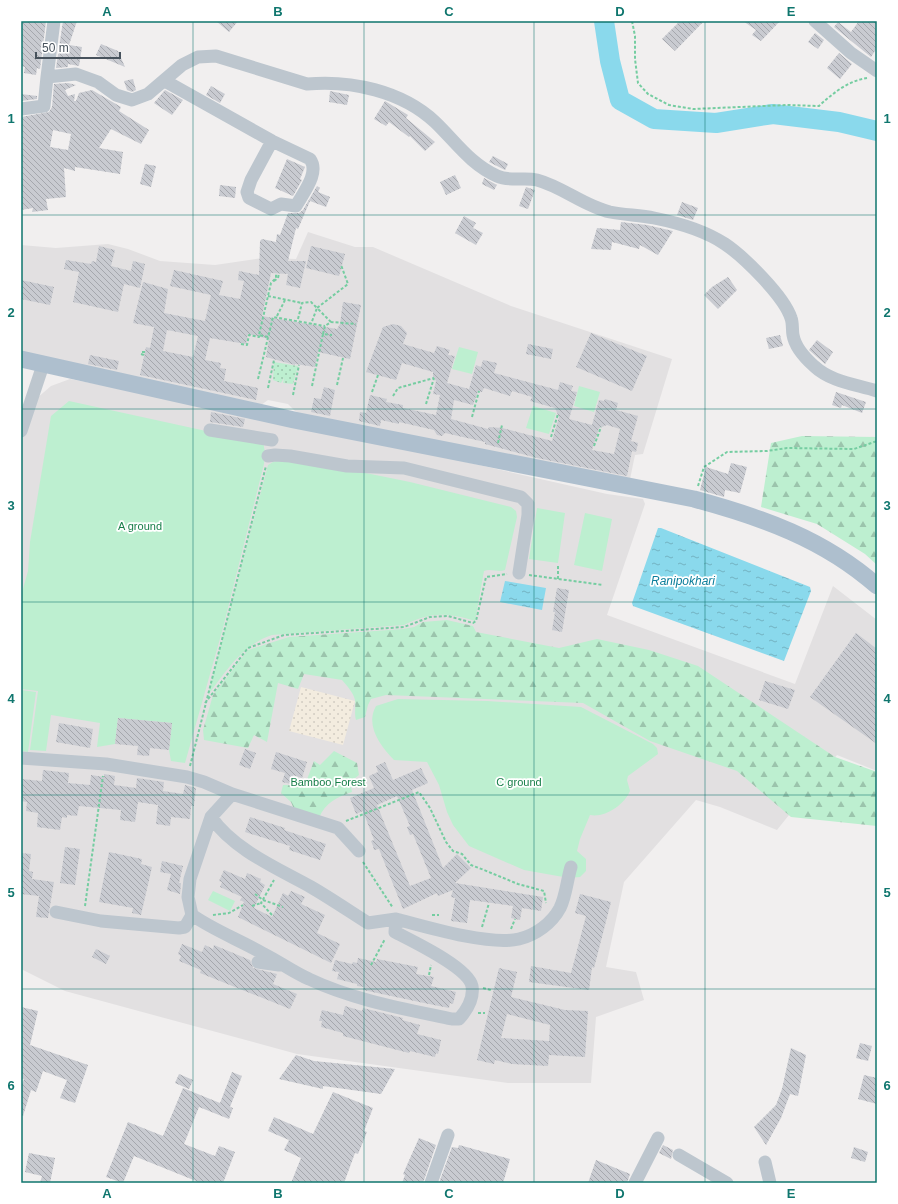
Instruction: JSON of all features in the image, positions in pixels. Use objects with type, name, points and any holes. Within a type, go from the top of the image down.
[{"type":"main road","points":[[21,359],[294,420],[694,499],[741,512],[800,535],[834,553],[857,568],[877,586]]},
{"type":"street","points":[[21,109],[44,106],[54,21]]},
{"type":"street","points":[[815,21],[874,74]]},
{"type":"street","points":[[47,77],[76,74],[98,82],[116,95],[132,100],[148,94],[182,65],[198,56],[216,56],[307,84],[321,83],[357,86],[392,94],[418,107],[436,123],[470,160],[497,176],[510,179],[536,180],[609,212],[654,218],[691,227],[725,244],[761,275],[779,297],[792,318],[793,336],[797,347],[814,366],[835,380],[877,391]]},
{"type":"street","points":[[165,81],[272,141],[310,159],[314,164],[314,173],[296,206],[282,204],[271,208],[249,198],[247,192],[251,180],[272,141]]},
{"type":"street","points":[[21,431],[43,365]]},
{"type":"street","points":[[210,430],[272,440]]},
{"type":"street","points":[[268,456],[275,454],[347,466],[404,468],[522,497],[528,504],[528,515],[519,573]]},
{"type":"street","points":[[21,758],[106,764],[187,777],[204,782],[232,794],[338,828],[359,851]]},
{"type":"street","points":[[56,912],[101,920],[179,928],[185,927],[192,915],[188,890],[212,817],[232,794]]},
{"type":"street","points":[[212,817],[220,829],[235,842],[279,870],[341,905],[368,923],[395,915],[479,938],[507,941],[520,939],[543,928],[560,908],[564,898],[571,867]]},
{"type":"street","points":[[192,915],[205,924],[266,954],[283,966],[309,979],[360,997],[430,1014],[459,1019],[466,1011],[471,999],[472,986],[470,981],[461,970],[434,952],[395,932],[395,915]]},
{"type":"street","points":[[258,962],[283,966]]},
{"type":"street","points":[[431,1183],[448,1135]]},
{"type":"street","points":[[635,1183],[658,1138]]},
{"type":"street","points":[[679,1155],[727,1183]]},
{"type":"street","points":[[765,1162],[770,1183]]},
{"type":"path","points":[[632,21],[635,36],[635,59],[638,83],[648,94],[668,105],[693,109],[787,105],[819,106],[833,94],[856,80],[874,74]]},
{"type":"path","points":[[311,324],[317,308],[348,284],[341,264]]},
{"type":"path","points":[[259,335],[271,283],[276,278],[278,273]]},
{"type":"path","points":[[268,296],[302,303],[311,302],[331,322]]},
{"type":"path","points":[[277,316],[285,300]]},
{"type":"path","points":[[298,319],[302,303]]},
{"type":"path","points":[[258,379],[272,317],[325,326],[331,322],[356,324]]},
{"type":"path","points":[[312,386],[325,326]]},
{"type":"path","points":[[323,334],[332,335]]},
{"type":"path","points":[[241,344],[247,345],[249,335],[268,337]]},
{"type":"path","points":[[337,385],[343,358]]},
{"type":"path","points":[[268,388],[274,360]]},
{"type":"path","points":[[294,395],[300,365]]},
{"type":"path","points":[[372,392],[378,375]]},
{"type":"path","points":[[393,396],[398,388],[434,378],[426,404]]},
{"type":"path","points":[[472,417],[479,391]]},
{"type":"path","points":[[550,437],[558,414]]},
{"type":"path","points":[[498,443],[502,425]]},
{"type":"path","points":[[594,446],[601,427]]},
{"type":"path","points":[[694,499],[704,467],[727,452],[788,448],[854,449],[877,441]]},
{"type":"path","points":[[187,777],[268,456]]},
{"type":"path","points":[[558,566],[558,579]]},
{"type":"path","points":[[205,702],[248,648],[284,635],[404,627],[430,617],[448,616],[473,623],[476,622],[486,576],[519,573],[603,585]]},
{"type":"path","points":[[83,917],[106,764]]},
{"type":"path","points":[[338,828],[360,815],[419,792],[430,808],[446,842],[453,851],[462,854],[471,865],[518,884],[544,891],[546,903]]},
{"type":"path","points":[[359,851],[366,868],[395,915]]},
{"type":"path","points":[[252,906],[261,903],[268,891]]},
{"type":"path","points":[[255,894],[263,900],[283,907]]},
{"type":"path","points":[[261,903],[272,915]]},
{"type":"path","points":[[479,938],[489,903]]},
{"type":"path","points":[[205,924],[212,915],[229,913],[243,905]]},
{"type":"path","points":[[431,915],[438,916]]},
{"type":"path","points":[[371,965],[386,938]]},
{"type":"path","points":[[475,1012],[485,1013]]},
{"type":"shaded area","points":[[308,232],[355,247],[373,247],[511,306],[672,359],[643,454],[635,455],[629,484],[297,413],[288,404],[268,400],[261,405],[21,354],[21,245],[56,248],[108,244],[128,249],[160,261],[215,265],[263,258],[296,259]]},
{"type":"shaded area","points":[[70,379],[266,417],[607,494],[643,499],[645,504],[607,615],[795,684],[833,586],[877,620],[877,771],[837,755],[777,830],[720,807],[696,800],[624,882],[606,967],[636,972],[644,1000],[596,1017],[591,1083],[508,1083],[297,1054],[65,991],[21,969],[21,439],[29,405],[51,386]]},
{"type":"green space","points":[[459,347],[478,352],[472,374],[452,369]]},
{"type":"green space","points":[[274,362],[298,366],[293,384],[283,383],[284,378],[281,383],[273,380]]},
{"type":"green space","points":[[579,386],[600,392],[594,412],[574,406]]},
{"type":"green space","name":"A ground","points":[[69,401],[206,431],[263,441],[265,453],[264,464],[223,628],[185,763],[171,761],[169,750],[172,723],[118,718],[115,744],[97,747],[100,723],[51,715],[46,751],[30,750],[38,691],[21,689],[21,596],[28,571],[30,542],[51,416]]},
{"type":"green space","points":[[533,406],[556,413],[549,434],[526,428]]},
{"type":"green space","points":[[802,436],[877,437],[877,565],[865,554],[817,524],[761,507],[771,443]]},
{"type":"green space","points":[[292,458],[410,482],[511,507],[516,511],[517,517],[505,570],[484,571],[475,621],[456,616],[439,615],[422,618],[404,625],[272,635],[261,639],[243,652],[228,668],[208,695],[268,465],[273,462]]},
{"type":"green space","points":[[537,508],[565,513],[558,563],[529,559]]},
{"type":"green space","points":[[585,513],[612,519],[602,571],[574,565]]},
{"type":"green space","points":[[447,620],[473,626],[476,632],[559,648],[597,639],[649,650],[698,666],[835,757],[877,772],[877,826],[791,817],[737,771],[650,741],[583,703],[386,695],[371,699],[365,717],[356,720],[354,697],[350,689],[342,680],[304,674],[298,689],[278,683],[267,742],[254,735],[248,748],[204,740],[203,730],[213,695],[248,650],[289,637],[403,629],[414,627],[423,622]]},
{"type":"green space","points":[[21,690],[36,692],[28,752],[21,751]]},
{"type":"green space","name":"C ground","points":[[398,699],[487,701],[581,707],[653,744],[657,748],[658,754],[628,776],[627,780],[630,791],[619,806],[602,814],[590,815],[580,839],[577,851],[586,859],[586,871],[580,877],[569,878],[524,870],[469,846],[453,825],[447,812],[439,785],[427,762],[394,760],[379,742],[373,728],[372,720],[376,706]]},
{"type":"green space","name":"Bamboo Forest","points":[[334,751],[357,763],[359,775],[350,782],[352,792],[341,796],[328,804],[319,818],[294,809],[291,802],[281,793],[283,785],[290,785],[297,780],[306,782],[314,761],[320,765]]},
{"type":"green space","points":[[213,891],[235,901],[230,911],[208,900]]},
{"type":"sand","points":[[301,687],[355,701],[343,745],[289,731]]},
{"type":"water","name":"Ranipokhari","points":[[658,528],[810,587],[811,591],[784,661],[633,606],[632,603]]},
{"type":"water","points":[[505,581],[546,588],[542,610],[500,602]]},
{"type":"building","points":[[21,21],[46,21],[40,69],[37,68],[36,75],[24,73],[25,67],[21,66]]},
{"type":"building","points":[[63,21],[77,21],[69,45],[82,47],[79,66],[68,64],[68,67],[56,68]]},
{"type":"building","points":[[216,21],[238,21],[229,32]]},
{"type":"building","points":[[680,21],[704,21],[675,51],[662,39]]},
{"type":"building","points":[[743,21],[780,21],[761,41],[752,35],[756,30]]},
{"type":"building","points":[[859,21],[877,21],[877,48],[871,57],[834,27],[838,22],[851,32]]},
{"type":"building","points":[[815,33],[824,40],[818,49],[808,42]]},
{"type":"building","points":[[101,44],[118,51],[125,67],[96,55]]},
{"type":"building","points":[[839,53],[852,64],[840,79],[827,68]]},
{"type":"building","points":[[133,79],[136,90],[132,92],[127,90],[124,81]]},
{"type":"building","points":[[68,83],[76,85],[65,90],[68,96],[75,94],[74,101],[76,101],[79,93],[92,90],[121,107],[119,111],[149,130],[141,144],[111,129],[99,148],[123,152],[120,174],[75,167],[75,171],[64,168],[66,197],[46,199],[48,210],[32,212],[33,208],[21,210],[21,117],[49,112],[52,107],[54,84]],"holes":[[[53,130],[71,134],[68,150],[50,147]]]},
{"type":"building","points":[[211,86],[225,94],[220,103],[206,95]]},
{"type":"building","points":[[165,90],[183,100],[172,115],[154,103]]},
{"type":"building","points":[[330,91],[349,95],[347,105],[329,102]]},
{"type":"building","points":[[21,94],[37,96],[37,99],[21,101]]},
{"type":"building","points":[[385,101],[408,115],[406,118],[435,142],[425,151],[410,136],[409,137],[389,122],[386,126],[374,119]]},
{"type":"building","points":[[493,156],[508,164],[505,170],[489,162]]},
{"type":"building","points":[[287,159],[305,167],[300,179],[302,180],[293,196],[275,188]]},
{"type":"building","points":[[145,164],[156,166],[151,187],[140,184]]},
{"type":"building","points":[[455,175],[461,188],[446,195],[440,182]]},
{"type":"building","points":[[484,178],[497,185],[494,190],[482,184]]},
{"type":"building","points":[[220,185],[236,187],[235,198],[219,196]]},
{"type":"building","points":[[317,186],[320,188],[318,192],[330,197],[326,207],[310,201],[298,229],[296,228],[288,261],[306,261],[300,288],[286,285],[288,274],[271,273],[262,316],[337,329],[340,324],[343,302],[361,305],[350,359],[318,352],[315,367],[295,365],[266,357],[269,339],[248,334],[246,344],[210,338],[205,360],[221,363],[220,368],[226,369],[224,381],[258,388],[256,400],[140,375],[146,347],[150,348],[154,327],[133,323],[143,282],[168,289],[164,313],[205,321],[211,295],[170,286],[174,270],[223,281],[219,295],[240,299],[244,281],[238,280],[239,271],[259,275],[260,241],[262,239],[276,242],[277,234],[280,235],[288,213],[299,213],[303,210]],"holes":[[[167,330],[198,336],[193,357],[163,351]]]},
{"type":"building","points":[[526,187],[535,190],[528,209],[519,206]]},
{"type":"building","points":[[682,202],[698,208],[693,220],[677,215]]},
{"type":"building","points":[[464,216],[476,223],[473,228],[483,233],[476,245],[455,233]]},
{"type":"building","points":[[621,222],[647,225],[673,231],[658,255],[640,245],[639,249],[612,242],[611,250],[591,249],[597,228],[620,230]]},
{"type":"building","points":[[99,246],[115,250],[111,266],[131,271],[133,261],[145,264],[140,288],[124,284],[118,312],[73,302],[79,272],[64,269],[66,260],[91,264],[92,261],[96,262]]},
{"type":"building","points":[[311,246],[345,254],[339,276],[306,268]]},
{"type":"building","points":[[728,277],[737,290],[718,309],[704,295],[712,287]]},
{"type":"building","points":[[21,280],[54,287],[50,305],[21,299]]},
{"type":"building","points":[[393,324],[401,326],[407,333],[403,344],[434,353],[437,346],[450,350],[448,355],[455,356],[447,383],[469,389],[476,365],[481,367],[483,360],[497,363],[494,373],[558,390],[560,382],[573,386],[571,391],[577,392],[569,419],[592,425],[599,400],[604,401],[605,399],[618,403],[616,410],[638,416],[631,441],[638,443],[636,452],[632,451],[627,476],[537,458],[485,444],[485,442],[445,433],[442,436],[437,435],[434,430],[399,422],[399,424],[381,420],[380,426],[359,421],[360,412],[366,413],[370,395],[387,399],[386,402],[403,405],[403,408],[436,415],[440,395],[433,394],[436,381],[433,377],[433,372],[402,363],[396,380],[366,372],[383,327]],"holes":[[[484,388],[510,396],[512,391],[532,397],[530,401],[555,408],[559,417],[552,441],[502,428],[489,427],[488,429],[451,419],[454,400],[473,405],[478,391],[482,392]],[[607,425],[620,429],[614,454],[592,450],[599,428]]]},
{"type":"building","points":[[591,333],[647,356],[632,391],[576,367]]},
{"type":"building","points":[[780,335],[783,346],[769,349],[766,338]]},
{"type":"building","points":[[817,340],[833,352],[825,364],[809,350]]},
{"type":"building","points":[[528,344],[553,349],[551,359],[526,354]]},
{"type":"building","points":[[90,355],[119,361],[117,370],[88,364]]},
{"type":"building","points":[[324,387],[335,390],[330,416],[311,412],[314,398],[321,399]]},
{"type":"building","points":[[836,392],[866,402],[862,413],[842,405],[841,408],[832,405]]},
{"type":"building","points":[[211,412],[245,419],[243,427],[210,422]]},
{"type":"building","points":[[731,463],[747,467],[740,493],[725,490],[724,497],[700,490],[706,467],[728,474]]},
{"type":"building","points":[[557,588],[569,590],[562,632],[552,630]]},
{"type":"building","points":[[856,633],[877,649],[877,744],[810,697]]},
{"type":"building","points":[[765,681],[795,690],[788,709],[759,700]]},
{"type":"building","points":[[118,718],[172,723],[169,750],[150,748],[149,756],[137,755],[138,746],[115,744]]},
{"type":"building","points":[[59,723],[93,729],[90,748],[56,742]]},
{"type":"building","points":[[245,749],[256,753],[250,769],[239,765]]},
{"type":"building","points":[[276,752],[307,762],[302,778],[293,775],[291,784],[282,782],[285,773],[271,769]]},
{"type":"building","points":[[385,762],[393,780],[421,768],[428,783],[412,790],[443,868],[457,854],[471,868],[455,883],[543,897],[541,911],[522,908],[520,920],[511,918],[513,906],[470,900],[467,923],[451,921],[455,898],[451,897],[453,890],[438,896],[437,893],[403,909],[379,849],[374,850],[371,841],[374,840],[363,811],[356,814],[350,798],[374,788],[369,776],[378,772],[376,766]],"holes":[[[397,796],[410,826],[407,827],[410,835],[413,834],[431,878],[410,886],[377,805]]]},
{"type":"building","points":[[43,770],[69,773],[68,783],[90,785],[91,775],[104,777],[104,774],[115,776],[114,785],[136,788],[137,778],[164,782],[163,791],[183,794],[185,785],[196,788],[194,806],[191,806],[190,819],[171,817],[170,826],[156,824],[158,805],[138,802],[135,822],[120,820],[121,810],[79,806],[77,816],[67,815],[67,818],[62,817],[60,830],[37,827],[38,813],[26,811],[27,802],[21,801],[21,779],[42,781]]},
{"type":"building","points":[[250,817],[285,828],[284,830],[326,844],[320,860],[289,850],[290,846],[245,832]]},
{"type":"building","points":[[65,847],[80,849],[75,885],[60,883]]},
{"type":"building","points":[[109,852],[142,859],[141,864],[152,867],[141,915],[132,913],[133,908],[99,902]]},
{"type":"building","points":[[21,853],[31,854],[29,871],[33,872],[32,879],[54,882],[48,918],[36,917],[39,896],[21,894]]},
{"type":"building","points":[[162,861],[183,866],[179,883],[181,883],[180,894],[167,890],[171,874],[160,872]]},
{"type":"building","points":[[224,870],[245,879],[247,873],[261,879],[260,882],[265,885],[254,908],[272,917],[283,893],[288,896],[291,891],[305,897],[301,904],[325,915],[317,933],[340,944],[331,963],[238,917],[244,902],[240,900],[242,897],[220,887],[222,882],[219,881]]},
{"type":"building","points":[[580,894],[611,902],[594,968],[592,967],[589,990],[529,982],[531,966],[571,973],[586,916],[575,913]]},
{"type":"building","points":[[182,944],[202,952],[205,945],[213,949],[214,945],[250,960],[253,968],[277,974],[273,984],[297,994],[290,1009],[200,973],[201,970],[179,961],[181,956],[178,954]]},
{"type":"building","points":[[96,949],[110,956],[106,964],[92,957]]},
{"type":"building","points":[[358,958],[376,962],[377,959],[418,967],[416,974],[434,977],[431,986],[456,992],[453,1004],[450,1003],[449,1008],[363,990],[364,987],[357,986],[357,984],[337,979],[339,972],[332,971],[335,960],[352,964],[353,962],[357,963]]},
{"type":"building","points":[[499,968],[517,972],[511,997],[565,1010],[588,1011],[585,1057],[549,1055],[548,1066],[512,1064],[495,1060],[494,1064],[477,1060]],"holes":[[[507,1014],[550,1025],[549,1041],[501,1038]]]},
{"type":"building","points":[[345,1006],[362,1011],[363,1008],[403,1018],[402,1020],[420,1025],[417,1034],[441,1040],[438,1054],[436,1053],[435,1057],[410,1051],[409,1053],[343,1036],[343,1033],[321,1027],[322,1021],[319,1021],[322,1010],[343,1015]]},
{"type":"building","points":[[21,1007],[38,1011],[30,1045],[88,1065],[75,1103],[60,1098],[67,1080],[43,1071],[36,1092],[31,1090],[23,1116],[21,1116],[21,1087],[24,1079],[21,1078]]},
{"type":"building","points":[[860,1043],[872,1046],[868,1061],[856,1058]]},
{"type":"building","points":[[791,1048],[806,1055],[798,1096],[790,1094],[781,1118],[766,1145],[754,1127],[776,1105],[782,1089]]},
{"type":"building","points":[[296,1055],[314,1061],[395,1069],[381,1094],[323,1086],[323,1089],[279,1079]]},
{"type":"building","points":[[232,1072],[242,1076],[230,1107],[233,1108],[229,1119],[199,1107],[184,1144],[215,1156],[219,1146],[235,1152],[223,1183],[201,1183],[134,1156],[123,1183],[106,1177],[128,1122],[163,1136],[183,1088],[220,1103]]},
{"type":"building","points":[[179,1074],[193,1080],[189,1089],[175,1083]]},
{"type":"building","points":[[864,1075],[877,1078],[877,1104],[858,1099]]},
{"type":"building","points":[[333,1092],[373,1108],[364,1131],[367,1132],[358,1154],[355,1153],[344,1183],[291,1183],[301,1158],[284,1150],[289,1140],[268,1131],[274,1117],[313,1134]]},
{"type":"building","points":[[419,1138],[436,1145],[423,1183],[402,1183],[405,1175],[403,1174]]},
{"type":"building","points":[[459,1145],[510,1159],[503,1183],[439,1183],[452,1147],[458,1148]]},
{"type":"building","points":[[663,1145],[673,1150],[671,1159],[659,1153]]},
{"type":"building","points":[[854,1147],[868,1152],[865,1162],[851,1158]]},
{"type":"building","points":[[29,1153],[55,1158],[50,1183],[40,1183],[42,1176],[25,1172]]},
{"type":"building","points":[[596,1160],[630,1174],[627,1183],[588,1183]]},
{"type":"waterway","points":[[604,21],[610,61],[620,100],[654,119],[716,123],[773,114],[839,122],[877,131]]}]
